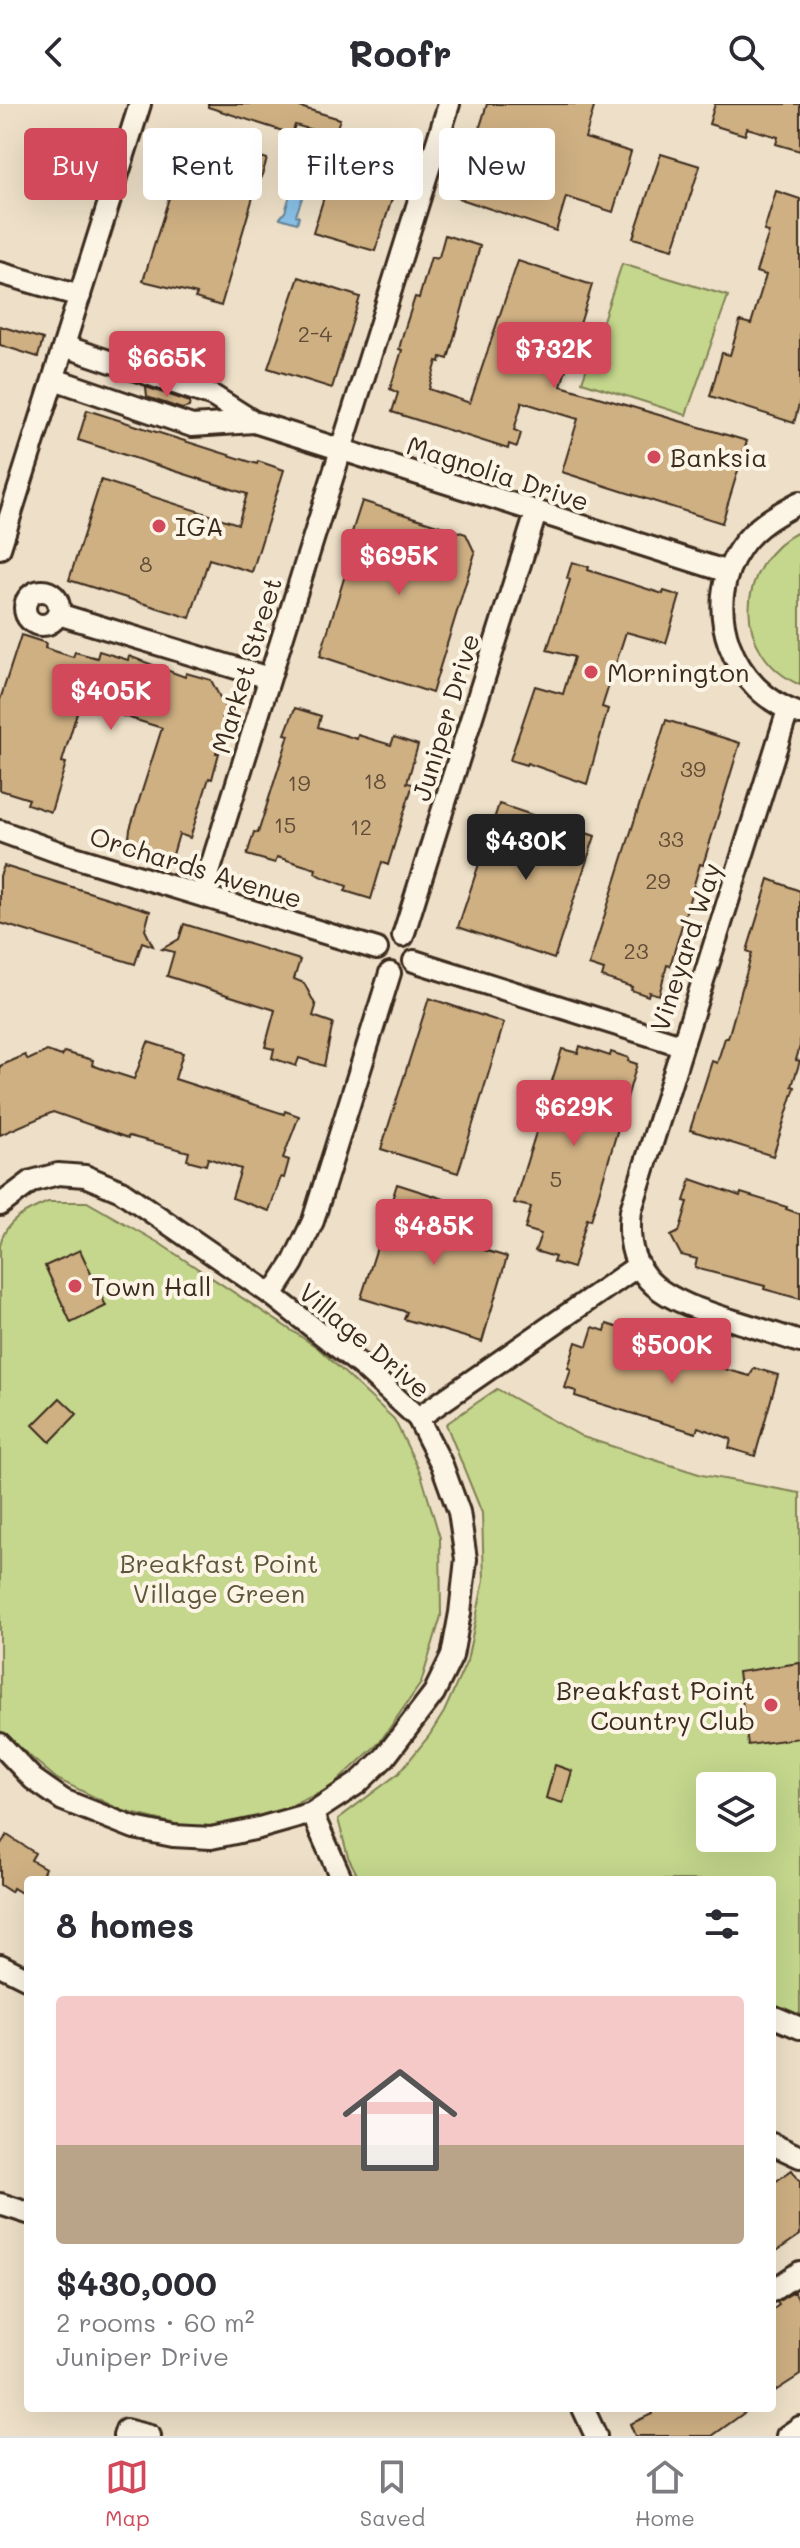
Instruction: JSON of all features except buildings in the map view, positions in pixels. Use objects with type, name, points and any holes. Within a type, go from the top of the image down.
[{"type":"street","points":[[1,542],[140,104]]},
{"type":"street","name":"Market Street","points":[[202,895],[449,104]]},
{"type":"street","points":[[0,273],[80,296]]},
{"type":"street","name":"Magnolia Drive","points":[[64,346],[213,396],[254,422],[728,572]]},
{"type":"street","name":"Magnolia Drive","points":[[54,379],[192,426],[254,422]]},
{"type":"street","points":[[794,712],[754,687],[732,654],[722,612],[728,572],[741,546],[766,521],[800,502]]},
{"type":"street","name":"Juniper Drive","points":[[403,936],[536,513]]},
{"type":"street","points":[[58,614],[269,678]]},
{"type":"street","name":"Vineyard Way","points":[[639,1265],[630,1237],[631,1210],[681,1045],[794,712]]},
{"type":"street","name":"Orchards Avenue","points":[[0,831],[377,949]]},
{"type":"street","points":[[403,936],[415,949],[414,961],[402,973],[390,973],[380,966],[377,949],[384,938],[403,936]]},
{"type":"street","points":[[414,961],[681,1045]]},
{"type":"street","points":[[272,1295],[293,1263],[313,1221],[390,973]]},
{"type":"street","name":"Village Drive","points":[[0,1205],[32,1181],[58,1174],[85,1176],[121,1191],[272,1295],[363,1367],[418,1418],[442,1465],[459,1512],[466,1559],[452,1656],[434,1693],[385,1757],[358,1783],[312,1813],[211,1838],[173,1836],[134,1828],[63,1800],[33,1779],[0,1744]]},
{"type":"street","points":[[418,1418],[639,1265],[658,1289],[675,1301],[800,1342]]},
{"type":"street","points":[[312,1813],[340,1876]]},
{"type":"street","points":[[0,1965],[24,1977]]},
{"type":"street","points":[[776,2018],[800,2028]]},
{"type":"street","points":[[776,2146],[800,2157]]},
{"type":"street","points":[[0,2204],[24,2212]]},
{"type":"street","points":[[776,2288],[800,2272]]},
{"type":"street","points":[[585,2412],[596,2436]]},
{"type":"street","points":[[787,2436],[800,2427]]},
{"type":"street","points":[[125,2433],[150,2436]]},
{"type":"green space","points":[[622,264],[728,296],[686,415],[582,382]]},
{"type":"green space","points":[[800,531],[800,685],[777,671],[762,652],[752,631],[749,609],[753,586],[762,565],[778,546]]},
{"type":"green space","name":"Breakfast Point Village Green","points":[[48,1202],[87,1202],[159,1243],[318,1348],[394,1419],[421,1474],[440,1538],[441,1616],[421,1683],[379,1743],[329,1789],[272,1814],[196,1829],[123,1811],[57,1779],[0,1731],[0,1245],[12,1223]]},
{"type":"green space","points":[[497,1389],[583,1437],[702,1475],[800,1493],[800,2017],[776,2006],[776,1876],[358,1876],[348,1857],[338,1819],[399,1773],[444,1712],[467,1661],[484,1580],[482,1513],[446,1424]]},
{"type":"water","points":[[288,200],[301,200],[296,215],[299,217],[297,223],[280,218]]},
{"type":"place","name":"Banksia","points":[[654,457]]},
{"type":"place","name":"IGA","points":[[159,526]]},
{"type":"place","name":"Mornington","points":[[591,672]]},
{"type":"place","name":"Town Hall","points":[[75,1286]]},
{"type":"place","name":"Breakfast Point Country Club","points":[[771,1705]]}]
